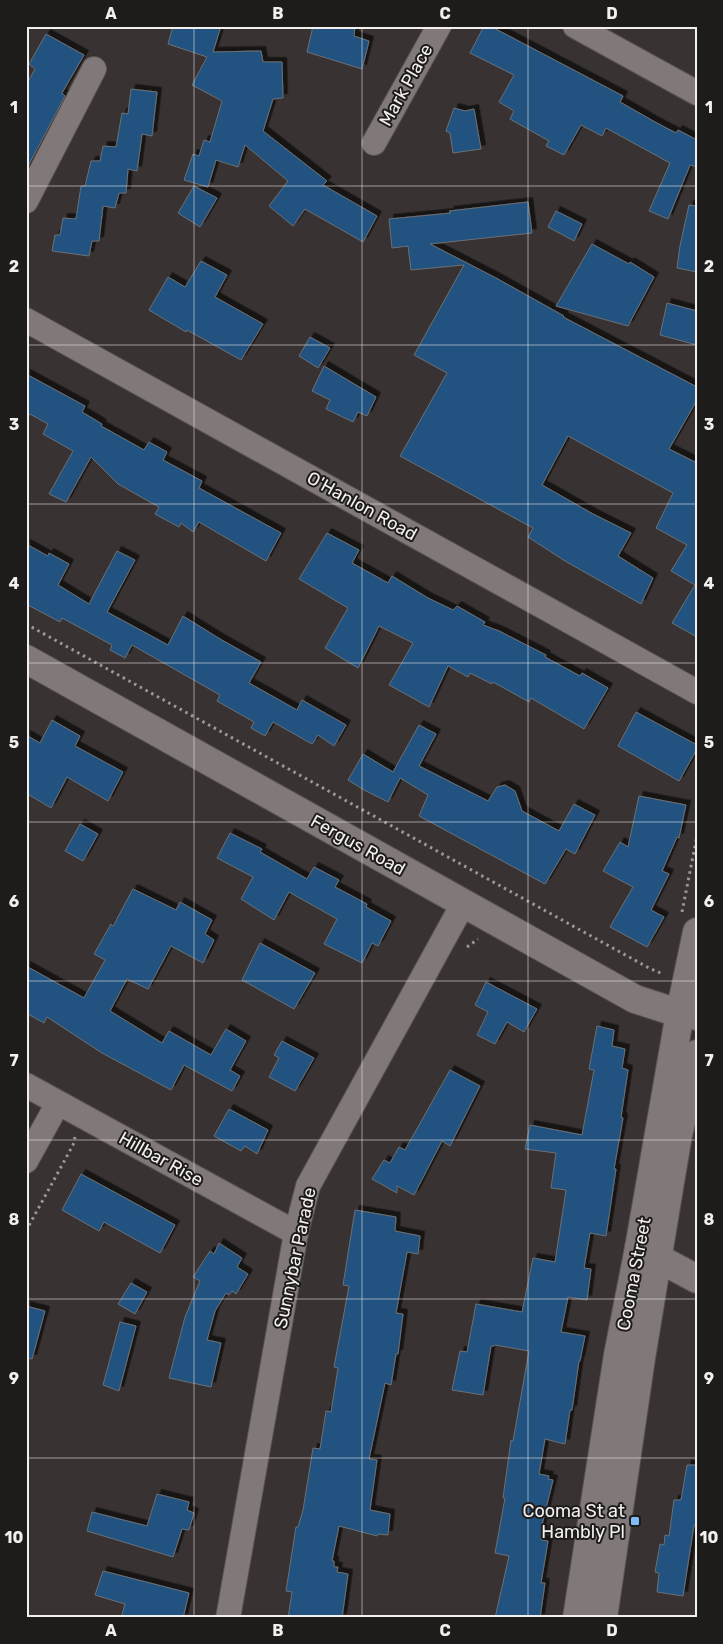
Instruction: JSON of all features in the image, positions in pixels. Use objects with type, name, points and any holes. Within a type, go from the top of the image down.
[{"type":"main road","name":"Fergus Road","points":[[26,659],[634,999],[689,1015]]},
{"type":"main road","name":"Cooma Street","points":[[649,1253],[689,1015],[697,932]]},
{"type":"main road","name":"Cooma Street","points":[[588,1616],[618,1355],[649,1253],[697,1054]]},
{"type":"main road","points":[[649,1253],[697,1279]]},
{"type":"street","name":"Mark Place","points":[[374,143],[439,26]]},
{"type":"street","points":[[575,26],[697,93]]},
{"type":"street","points":[[26,201],[94,69]]},
{"type":"street","name":"O'Hanlon Road","points":[[26,320],[697,692]]},
{"type":"street","name":"Sunnybar Parade","points":[[228,1618],[296,1233],[308,1186],[463,904]]},
{"type":"street","name":"Hillbar Rise","points":[[26,1086],[296,1233]]},
{"type":"street","points":[[26,1161],[58,1103]]},
{"type":"path","points":[[26,624],[649,968],[666,975]]},
{"type":"path","points":[[463,950],[478,939]]},
{"type":"path","points":[[26,1231],[75,1140],[75,1134],[58,1103]]},
{"type":"building","points":[[173,26],[221,26],[213,52],[261,51],[263,62],[282,62],[283,98],[273,99],[263,131],[327,181],[323,185],[377,216],[363,242],[305,209],[293,226],[269,206],[288,181],[245,145],[238,167],[216,160],[208,187],[184,180],[193,154],[199,156],[204,140],[210,142],[222,101],[192,85],[207,57],[168,44]]},
{"type":"building","points":[[313,26],[355,26],[354,36],[369,41],[362,69],[307,52]]},
{"type":"building","points":[[484,26],[490,26],[623,96],[620,102],[655,122],[676,133],[678,130],[697,140],[697,167],[690,165],[668,219],[649,211],[670,163],[606,128],[602,136],[581,125],[564,155],[546,146],[549,141],[510,119],[514,111],[499,102],[514,75],[470,53]]},
{"type":"building","points":[[46,34],[84,55],[62,93],[65,96],[26,170],[26,85],[35,69],[29,64]]},
{"type":"building","points":[[131,89],[157,92],[152,136],[142,134],[137,171],[128,169],[126,193],[119,193],[115,208],[103,206],[99,241],[92,241],[89,256],[52,251],[55,235],[60,235],[63,218],[76,219],[81,186],[85,186],[91,161],[100,161],[103,146],[116,147],[122,113],[128,114]]},
{"type":"building","points":[[454,108],[465,111],[474,109],[481,149],[453,153],[450,133],[446,131]]},
{"type":"building","points":[[194,186],[217,198],[200,227],[178,213]]},
{"type":"building","points":[[528,202],[532,233],[430,244],[496,278],[563,317],[697,387],[697,400],[669,449],[697,463],[697,637],[672,623],[695,585],[671,571],[687,545],[656,528],[673,493],[568,436],[542,485],[631,533],[618,556],[653,578],[641,604],[565,561],[528,537],[533,528],[400,456],[447,373],[414,355],[464,265],[411,270],[408,246],[392,248],[389,219],[451,213],[449,211]]},
{"type":"building","points":[[689,205],[697,206],[697,272],[677,268]]},
{"type":"building","points":[[556,211],[582,224],[574,241],[548,227]]},
{"type":"building","points":[[592,244],[629,264],[630,262],[654,277],[628,326],[556,306]]},
{"type":"building","points":[[201,261],[227,275],[215,297],[263,324],[241,360],[187,330],[186,332],[149,310],[168,277],[185,287]]},
{"type":"building","points":[[667,303],[697,311],[697,345],[660,335]]},
{"type":"building","points":[[310,337],[330,348],[318,368],[299,356]]},
{"type":"building","points":[[324,366],[376,397],[367,416],[358,412],[353,422],[326,409],[330,400],[312,391]]},
{"type":"building","points":[[26,374],[85,406],[82,412],[102,424],[101,426],[144,450],[149,442],[167,452],[163,460],[202,481],[199,488],[281,533],[266,561],[199,522],[193,532],[181,523],[179,527],[155,514],[159,507],[118,484],[91,457],[66,502],[49,494],[73,451],[43,434],[48,424],[30,414],[26,421]]},
{"type":"building","points":[[327,533],[359,550],[352,563],[388,583],[392,576],[428,598],[453,610],[457,606],[485,622],[483,625],[546,655],[545,657],[580,676],[582,673],[608,688],[584,729],[531,698],[529,702],[493,682],[492,684],[470,673],[468,677],[448,666],[429,707],[389,685],[413,643],[379,626],[358,668],[325,648],[348,608],[299,579]]},
{"type":"building","points":[[26,544],[48,556],[49,553],[69,564],[58,585],[89,604],[117,551],[135,560],[107,612],[168,645],[183,616],[261,662],[249,683],[297,710],[302,700],[346,725],[334,746],[318,735],[312,744],[273,722],[265,736],[251,728],[254,722],[217,701],[220,695],[132,645],[125,658],[110,650],[112,645],[62,618],[60,622],[26,604]]},
{"type":"building","points":[[636,712],[697,745],[697,749],[679,781],[618,746]]},
{"type":"building","points":[[52,720],[80,736],[75,746],[123,772],[108,801],[67,777],[51,808],[26,793],[26,735],[40,743]]},
{"type":"building","points":[[419,725],[436,734],[419,766],[488,801],[497,787],[505,785],[515,791],[522,811],[559,831],[574,804],[595,815],[575,854],[566,849],[545,884],[419,816],[428,795],[400,778],[388,802],[348,780],[363,754],[393,772]]},
{"type":"building","points":[[639,796],[686,805],[679,838],[677,837],[662,871],[669,874],[651,910],[664,917],[647,947],[610,927],[633,887],[603,871],[620,842],[628,847]]},
{"type":"building","points":[[80,824],[98,834],[83,861],[65,851]]},
{"type":"building","points":[[230,833],[262,849],[260,852],[307,879],[314,867],[339,880],[335,887],[367,904],[366,907],[391,921],[378,946],[372,943],[362,963],[324,944],[337,919],[289,892],[274,920],[241,899],[253,877],[217,858]]},
{"type":"building","points":[[133,889],[176,910],[180,902],[212,920],[205,934],[214,940],[203,963],[171,946],[148,989],[127,979],[110,1011],[162,1043],[169,1031],[211,1055],[226,1029],[246,1041],[230,1070],[240,1076],[232,1091],[184,1065],[171,1090],[102,1053],[47,1017],[44,1023],[26,1013],[26,966],[84,998],[105,960],[94,954],[111,924],[113,926]]},
{"type":"building","points":[[260,943],[315,973],[294,1009],[242,980]]},
{"type":"building","points":[[486,982],[537,1009],[524,1032],[507,1022],[495,1044],[477,1035],[488,1012],[475,1005]]},
{"type":"building","points":[[597,1026],[614,1030],[612,1046],[625,1049],[622,1068],[628,1070],[606,1236],[590,1233],[584,1268],[591,1269],[587,1300],[568,1297],[561,1332],[585,1336],[565,1444],[545,1439],[539,1474],[549,1476],[548,1479],[553,1480],[541,1529],[543,1530],[541,1540],[548,1541],[541,1583],[545,1583],[540,1618],[495,1618],[509,1556],[495,1553],[505,1498],[503,1498],[511,1440],[513,1441],[529,1351],[495,1345],[491,1346],[483,1395],[452,1390],[460,1351],[467,1352],[476,1304],[522,1312],[533,1258],[555,1262],[566,1190],[551,1188],[556,1153],[525,1149],[530,1125],[582,1135],[594,1070],[589,1069]]},
{"type":"building","points":[[282,1041],[314,1058],[295,1091],[269,1077],[279,1058],[274,1055]]},
{"type":"building","points":[[450,1070],[480,1086],[450,1146],[442,1141],[414,1195],[397,1186],[397,1193],[372,1179],[384,1160],[390,1163],[399,1147],[405,1150]]},
{"type":"building","points":[[229,1109],[268,1130],[257,1154],[245,1146],[241,1151],[214,1136]]},
{"type":"building","points":[[81,1174],[175,1225],[160,1253],[104,1222],[99,1231],[62,1210]]},
{"type":"building","points":[[355,1210],[396,1217],[395,1231],[420,1236],[418,1254],[407,1252],[396,1313],[403,1314],[398,1354],[396,1354],[391,1385],[385,1383],[369,1459],[377,1460],[370,1510],[390,1514],[388,1535],[378,1534],[377,1536],[339,1526],[332,1561],[334,1561],[334,1567],[338,1567],[337,1572],[348,1574],[342,1618],[288,1618],[292,1592],[286,1591],[296,1527],[298,1527],[303,1510],[313,1448],[320,1449],[326,1411],[331,1412],[338,1368],[334,1367],[349,1286],[343,1285]]},
{"type":"building","points":[[219,1243],[242,1258],[237,1267],[248,1274],[236,1294],[232,1291],[229,1295],[226,1293],[215,1311],[207,1340],[221,1343],[211,1387],[169,1378],[185,1317],[200,1281],[193,1277],[210,1251],[214,1254]]},
{"type":"building","points":[[131,1283],[147,1292],[135,1314],[118,1304]]},
{"type":"building","points":[[26,1306],[45,1311],[32,1359],[26,1358]]},
{"type":"building","points":[[120,1322],[136,1326],[119,1391],[103,1385]]},
{"type":"building","points":[[687,1465],[697,1465],[697,1526],[694,1525],[683,1596],[657,1592],[659,1573],[655,1572],[660,1544],[664,1545],[665,1535],[669,1536],[674,1500],[681,1500]]},
{"type":"building","points":[[157,1494],[189,1502],[187,1510],[194,1513],[189,1530],[182,1529],[173,1557],[87,1531],[92,1512],[147,1526]]},
{"type":"building","points":[[103,1571],[189,1593],[183,1618],[121,1618],[125,1604],[95,1595]]},
{"type":"place","name":"Cooma St at Hambly Pl","points":[[635,1521]]}]
